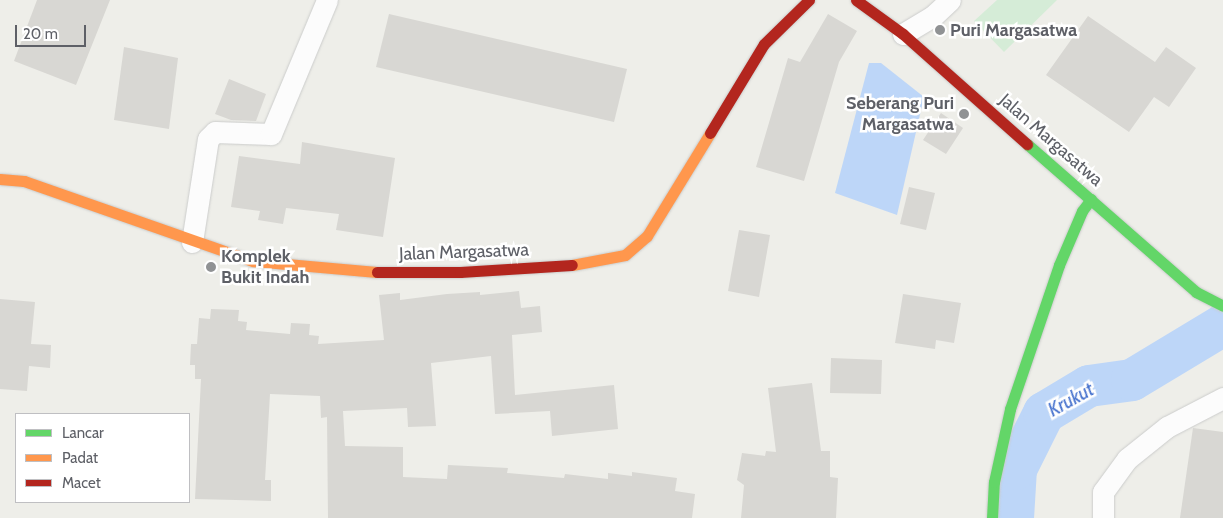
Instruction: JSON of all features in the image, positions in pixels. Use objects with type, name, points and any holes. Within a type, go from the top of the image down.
[{"type":"street","points":[[192,242],[208,138],[215,132],[271,134],[327,0]]},
{"type":"street","name":"Jalan Margasatwa","points":[[0,179],[24,181],[192,242],[253,261],[362,272],[460,272],[590,264],[625,254],[647,236],[764,44],[809,0]]},
{"type":"street","name":"Jalan Margasatwa","points":[[856,0],[904,34],[1196,292],[1223,306]]},
{"type":"street","points":[[904,34],[933,16],[950,0]]},
{"type":"street","points":[[992,518],[994,482],[1010,409],[1059,265],[1082,211],[1091,198]]},
{"type":"street","points":[[1103,518],[1103,492],[1127,459],[1167,426],[1223,398]]},
{"type":"green space","points":[[997,0],[1057,0],[1004,52],[974,21]]},
{"type":"water","points":[[869,63],[881,63],[924,97],[897,215],[835,193]]},
{"type":"building","points":[[37,0],[110,0],[76,85],[14,61]]},
{"type":"building","points":[[389,14],[627,69],[614,122],[376,67]]},
{"type":"building","points":[[828,14],[857,31],[839,62],[804,181],[756,167],[788,58],[800,62]]},
{"type":"building","points":[[1088,16],[1155,62],[1166,47],[1196,68],[1169,107],[1154,97],[1129,132],[1046,75]]},
{"type":"building","points":[[124,47],[178,58],[169,129],[114,120]]},
{"type":"building","points":[[229,79],[266,94],[256,121],[231,120],[215,114]]},
{"type":"building","points":[[941,113],[963,128],[946,154],[923,140]]},
{"type":"building","points":[[302,142],[395,158],[383,237],[336,230],[339,214],[286,208],[283,224],[258,220],[260,211],[231,207],[239,156],[300,164]]},
{"type":"building","points":[[909,187],[935,193],[926,230],[900,224]]},
{"type":"building","points":[[739,230],[770,235],[759,297],[728,291]]},
{"type":"building","points":[[519,291],[521,308],[540,306],[542,332],[512,335],[515,395],[614,385],[618,429],[552,436],[550,411],[495,414],[491,356],[431,363],[436,426],[408,427],[407,408],[343,411],[345,446],[403,447],[403,477],[447,479],[448,465],[508,468],[507,473],[564,478],[565,474],[608,479],[608,473],[632,476],[632,472],[677,478],[675,491],[695,494],[692,518],[328,518],[327,417],[321,418],[320,396],[270,394],[265,480],[271,480],[271,501],[195,499],[201,379],[195,379],[195,365],[190,365],[191,344],[197,344],[199,318],[210,319],[211,309],[239,310],[238,321],[247,322],[246,330],[290,334],[291,323],[310,324],[309,335],[319,336],[318,344],[384,340],[379,295],[400,293],[400,300],[447,294],[480,292],[480,295]]},
{"type":"building","points":[[903,294],[961,303],[954,343],[936,340],[935,349],[895,343]]},
{"type":"building","points":[[0,299],[35,302],[31,344],[51,345],[50,368],[29,366],[27,391],[0,389]]},
{"type":"building","points":[[831,358],[882,360],[881,394],[830,393]]},
{"type":"building","points":[[812,383],[821,451],[830,451],[830,477],[838,478],[836,518],[741,518],[744,485],[737,480],[742,453],[765,456],[766,451],[776,452],[768,388]]},
{"type":"building","points":[[1193,428],[1223,432],[1223,518],[1180,518]]},
{"type":"waterway","name":"Krukut","points":[[1013,518],[1016,469],[1044,413],[1089,386],[1132,380],[1223,325]]},
{"type":"traffic: fast","points":[[1027,144],[1196,292],[1223,306]]},
{"type":"traffic: fast","points":[[992,518],[994,482],[1010,409],[1059,265],[1082,211],[1091,199]]},
{"type":"traffic: slow","points":[[572,265],[625,255],[647,236],[710,133]]},
{"type":"traffic: slow","points":[[0,179],[24,181],[253,261],[377,272]]},
{"type":"traffic: jam","points":[[710,133],[764,44],[809,0]]},
{"type":"traffic: jam","points":[[856,0],[903,34],[1027,144]]},
{"type":"traffic: jam","points":[[377,272],[460,272],[572,265]]},
{"type":"place","name":"Puri Margasatwa","points":[[940,30]]},
{"type":"place","name":"Seberang Puri Margasatwa","points":[[964,114]]},
{"type":"place","name":"Komplek Bukit Indah","points":[[211,267]]}]
